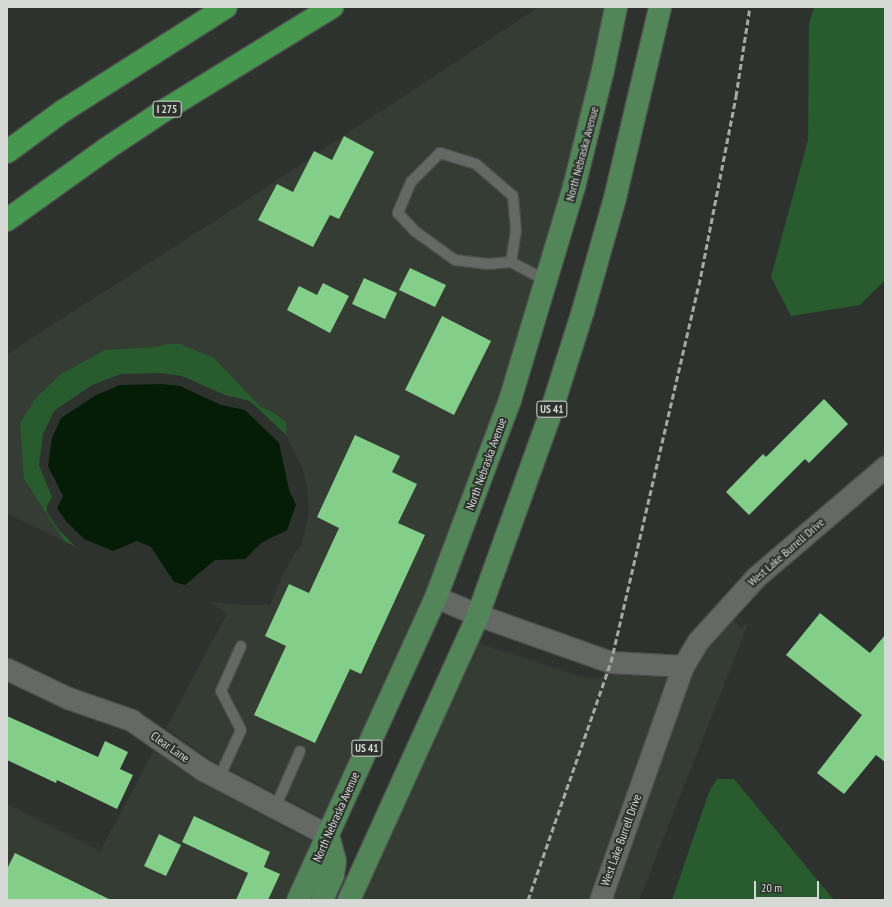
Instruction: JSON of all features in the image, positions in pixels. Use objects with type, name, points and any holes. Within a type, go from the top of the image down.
[{"type":"highway","points":[[7,152],[63,111],[226,7]]},
{"type":"highway","name":"I 275","points":[[7,220],[56,184],[168,108],[332,7]]},
{"type":"main road","name":"North Nebraska Avenue","points":[[298,900],[436,597],[510,400],[576,179],[603,70],[616,7]]},
{"type":"main road","name":"US 41","points":[[349,900],[478,615],[549,418],[583,311],[615,198],[660,7]]},
{"type":"main road","points":[[322,900],[333,875],[335,861],[328,835]]},
{"type":"street","name":"West Lake Burrell Drive","points":[[600,900],[683,666],[698,640],[756,577],[885,467]]},
{"type":"street","points":[[436,597],[478,615],[611,662],[683,666]]},
{"type":"street","name":"Clear Lane","points":[[7,669],[68,698],[131,720],[203,770],[328,835]]},
{"type":"lane","points":[[511,262],[516,231],[513,196],[476,164],[440,153],[411,182],[398,213],[416,232],[455,260],[488,264],[511,262],[546,281]]},
{"type":"lane","points":[[219,778],[241,730],[221,691],[241,646]]},
{"type":"lane","points":[[275,808],[300,751]]},
{"type":"shaded area","points":[[539,7],[604,7],[592,68],[563,184],[499,397],[459,505],[425,593],[323,818],[209,759],[166,728],[227,614],[210,602],[244,605],[270,605],[283,574],[295,553],[301,546],[309,514],[307,485],[301,465],[286,435],[286,422],[276,414],[260,406],[214,358],[167,344],[61,374],[24,479],[64,541],[7,513],[7,354],[210,224]]},
{"type":"shaded area","points":[[161,384],[180,386],[221,405],[245,410],[279,443],[289,490],[296,505],[287,530],[261,543],[245,559],[215,560],[185,585],[174,582],[151,547],[137,541],[113,551],[84,539],[66,521],[57,508],[63,496],[48,466],[52,438],[61,418],[96,395],[120,385]]},
{"type":"shaded area","points":[[733,620],[741,628],[749,622],[639,900],[612,900],[693,671],[707,647]]},
{"type":"shaded area","points":[[478,643],[583,678],[600,678],[605,674],[667,678],[588,900],[361,900]]},
{"type":"shaded area","points":[[154,751],[197,781],[313,842],[286,900],[7,900],[7,804],[100,851]]},
{"type":"green space","points":[[814,7],[885,7],[885,280],[860,305],[791,316],[771,277],[808,140],[809,24]]},
{"type":"green space","points":[[167,344],[180,344],[214,358],[260,406],[276,414],[286,422],[286,435],[250,401],[225,395],[182,376],[161,373],[121,374],[92,385],[54,411],[43,434],[39,465],[52,497],[47,506],[47,512],[59,530],[76,547],[64,541],[24,479],[20,423],[35,399],[61,374],[105,350],[156,347]]},
{"type":"green space","points":[[717,779],[734,779],[834,900],[672,900],[709,792]]},
{"type":"building","points":[[344,136],[374,152],[339,219],[330,215],[313,247],[258,220],[277,184],[293,192],[314,151],[332,160]]},
{"type":"building","points":[[410,268],[446,285],[435,307],[399,290]]},
{"type":"building","points":[[364,278],[397,293],[385,319],[352,304]]},
{"type":"building","points":[[323,283],[349,296],[330,333],[287,310],[299,286],[317,295]]},
{"type":"building","points":[[442,316],[491,341],[454,415],[405,390]]},
{"type":"building","points":[[824,399],[848,424],[809,463],[805,459],[749,515],[726,492],[763,454],[766,457]]},
{"type":"building","points":[[355,435],[400,456],[392,472],[417,484],[398,523],[425,535],[361,674],[350,669],[315,743],[254,715],[286,646],[265,636],[289,584],[309,593],[339,528],[317,517]]},
{"type":"building","points":[[820,613],[870,653],[885,635],[885,762],[876,755],[844,794],[817,773],[862,715],[786,655]]},
{"type":"building","points":[[7,716],[98,757],[105,741],[128,752],[120,769],[133,775],[117,809],[57,780],[56,783],[7,760]]},
{"type":"building","points":[[194,816],[270,852],[264,867],[280,874],[268,900],[236,900],[248,873],[182,842]]},
{"type":"building","points":[[159,834],[181,845],[166,876],[144,866]]},
{"type":"building","points":[[15,853],[111,900],[7,900],[7,869]]},
{"type":"railway","points":[[528,900],[611,662],[699,285],[736,96],[750,7]]}]
